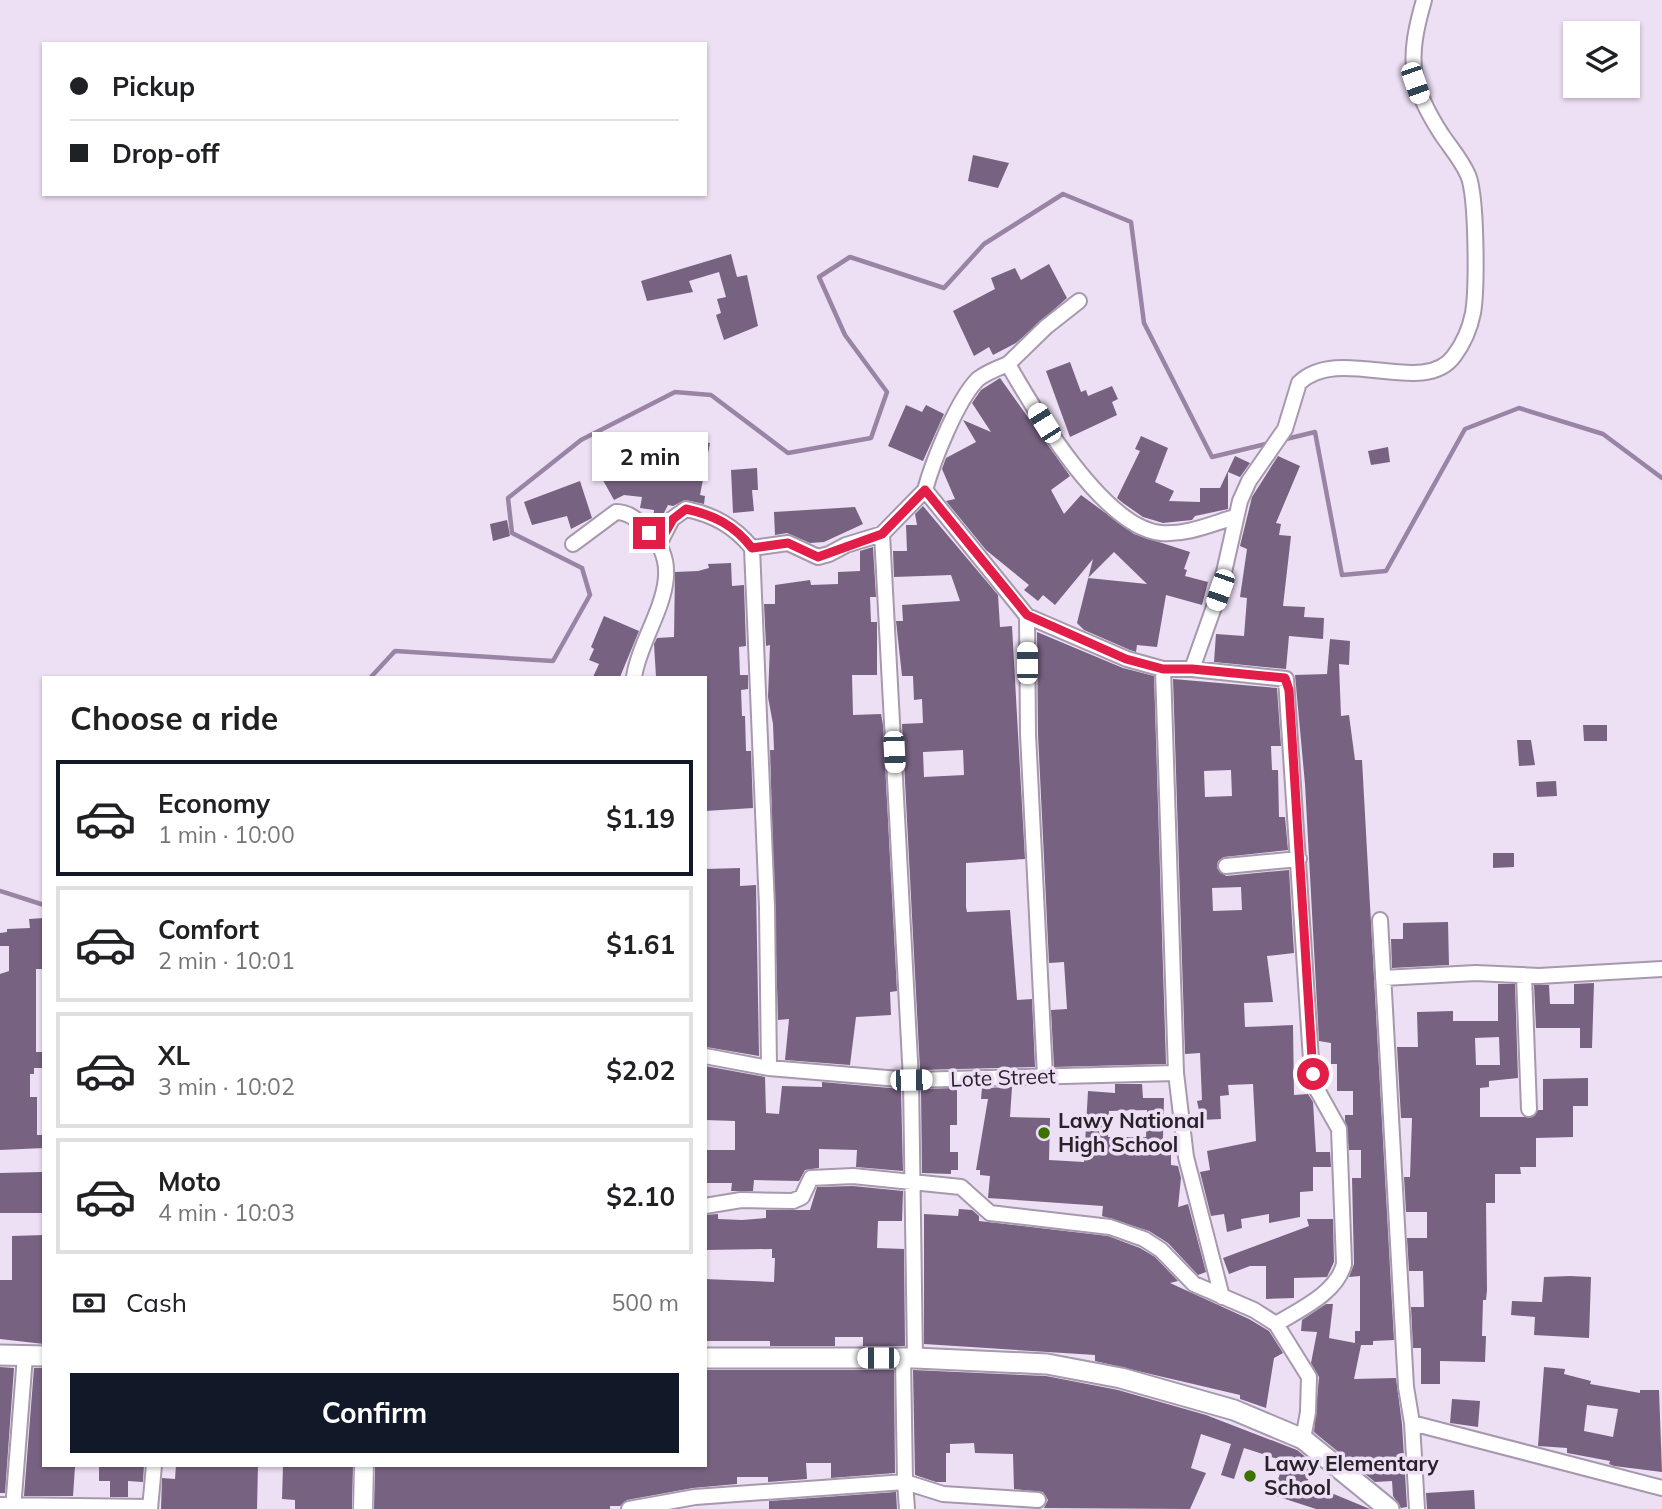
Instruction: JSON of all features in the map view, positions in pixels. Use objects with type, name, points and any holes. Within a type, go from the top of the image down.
[{"type":"main road","points":[[0,1355],[34,1356]]},
{"type":"main road","points":[[707,1358],[909,1358],[1047,1364],[1121,1378],[1234,1410],[1303,1439],[1389,1509]]},
{"type":"street","points":[[1192,669],[1220,590],[1235,517],[1249,481],[1285,429],[1295,390],[1305,378],[1333,370],[1370,367],[1422,373],[1437,369],[1455,356],[1470,326],[1474,275],[1471,186],[1467,172],[1426,110],[1415,83],[1416,29],[1424,0]]},
{"type":"street","points":[[752,548],[788,543],[818,557],[882,534],[925,490],[940,447],[972,387],[988,372],[1008,364],[1040,332],[1079,301]]},
{"type":"street","points":[[1008,364],[1067,456],[1096,490],[1132,521],[1152,531],[1171,533],[1196,530],[1235,517]]},
{"type":"street","points":[[925,490],[1027,615],[1126,659],[1163,669],[1192,669],[1286,680],[1311,1060],[1315,1088],[1339,1129],[1344,1265],[1342,1274],[1319,1297],[1276,1324]]},
{"type":"street","points":[[634,676],[638,654],[666,588],[660,542],[673,519],[686,509],[706,513],[732,526],[752,548],[767,907],[769,1068]]},
{"type":"street","points":[[573,544],[616,512],[629,514],[660,542]]},
{"type":"street","points":[[882,534],[915,1184],[906,1509]]},
{"type":"street","points":[[1027,615],[1028,747],[1045,1076]]},
{"type":"street","points":[[1163,669],[1176,1073],[1186,1157],[1222,1297]]},
{"type":"street","points":[[1226,866],[1299,859]]},
{"type":"street","points":[[1380,920],[1406,1387],[1412,1423],[1416,1509]]},
{"type":"street","points":[[1383,978],[1428,974],[1524,975],[1662,969]]},
{"type":"street","points":[[1524,975],[1529,1109]]},
{"type":"street","name":"Lote Street","points":[[707,1056],[769,1068],[911,1080],[1176,1073]]},
{"type":"street","points":[[707,1206],[741,1200],[793,1201],[802,1197],[807,1184],[817,1176],[853,1176],[961,1187],[990,1213],[1125,1231],[1161,1250],[1194,1284],[1276,1324],[1309,1377],[1308,1412],[1303,1439]]},
{"type":"street","points":[[34,1356],[9,1506],[150,1508],[154,1467]]},
{"type":"street","points":[[1412,1423],[1662,1488]]},
{"type":"street","points":[[363,1509],[364,1467]]},
{"type":"street","points":[[629,1509],[695,1497],[905,1482],[943,1494],[1038,1500]]},
{"type":"building","points":[[973,155],[1009,163],[998,188],[968,181]]},
{"type":"building","points":[[731,254],[737,277],[747,275],[758,326],[724,340],[716,315],[721,313],[717,299],[726,297],[719,272],[689,281],[693,292],[647,301],[641,281]]},
{"type":"building","points":[[1049,264],[1067,298],[1016,343],[993,355],[989,347],[974,356],[953,311],[995,289],[991,278],[1015,268],[1021,280]]},
{"type":"building","points":[[1070,362],[1081,392],[1086,390],[1088,396],[1112,386],[1118,399],[1112,402],[1117,415],[1070,437],[1046,371]]},
{"type":"building","points":[[1000,378],[1070,476],[1051,490],[1064,514],[1081,495],[1134,534],[1190,552],[1184,569],[1187,570],[1185,576],[1208,582],[1202,605],[1166,595],[1157,647],[1137,645],[1136,652],[1084,630],[1077,623],[1088,578],[1093,559],[1055,605],[1043,595],[1038,601],[1024,590],[1029,585],[986,550],[946,501],[955,499],[942,469],[946,458],[976,442],[963,420],[991,432],[972,403],[981,390]],"holes":[[[1114,552],[1147,584],[1088,578]]]},
{"type":"building","points":[[906,405],[922,412],[926,405],[944,414],[923,461],[888,446]]},
{"type":"building","points":[[618,434],[648,438],[647,447],[689,453],[690,441],[710,443],[700,495],[705,496],[704,504],[685,500],[673,506],[668,505],[657,527],[653,522],[654,510],[640,508],[642,497],[624,495],[614,500],[594,464],[616,452]]},
{"type":"building","points":[[1141,436],[1168,448],[1155,482],[1174,491],[1169,501],[1200,502],[1200,488],[1220,488],[1235,456],[1250,463],[1240,477],[1228,472],[1228,509],[1195,516],[1192,520],[1163,523],[1143,517],[1117,498],[1140,451],[1135,449]]},
{"type":"building","points":[[1388,447],[1390,462],[1371,465],[1368,451]]},
{"type":"building","points":[[1278,456],[1300,466],[1276,523],[1281,524],[1279,535],[1291,536],[1283,606],[1305,607],[1304,617],[1324,618],[1323,639],[1289,636],[1286,669],[1214,662],[1216,634],[1244,636],[1247,598],[1240,597],[1247,549],[1240,546],[1252,497]]},
{"type":"building","points":[[757,468],[758,490],[752,490],[754,511],[733,513],[731,470]]},
{"type":"building","points":[[580,481],[592,518],[571,529],[567,516],[532,525],[524,502]]},
{"type":"building","points":[[923,506],[998,595],[1000,627],[1012,626],[1025,859],[966,863],[966,907],[967,912],[1010,910],[1017,1000],[1032,999],[1035,1067],[920,1070],[902,724],[923,723],[922,699],[914,700],[913,676],[902,676],[896,621],[903,621],[902,605],[960,601],[951,575],[894,577],[893,551],[907,551],[906,525],[917,525],[915,514]],"holes":[[[963,750],[964,775],[924,777],[923,752]]]},
{"type":"building","points":[[855,507],[863,524],[824,542],[810,543],[787,533],[775,535],[774,512]]},
{"type":"building","points":[[507,520],[510,536],[493,541],[490,524]]},
{"type":"building","points":[[873,547],[876,597],[870,597],[871,622],[877,622],[877,675],[852,675],[853,715],[881,714],[883,725],[897,991],[890,992],[891,1015],[856,1017],[850,1065],[785,1060],[789,1019],[778,1020],[770,750],[774,750],[768,697],[770,645],[766,646],[764,604],[775,604],[775,585],[810,580],[811,585],[838,584],[838,572],[860,571],[860,551]]},
{"type":"building","points":[[731,563],[732,586],[744,585],[746,646],[739,647],[740,675],[748,675],[748,689],[741,690],[746,751],[751,751],[753,808],[707,811],[707,676],[656,676],[654,644],[657,638],[674,637],[675,572],[698,571],[709,568],[708,564]]},
{"type":"building","points":[[604,616],[639,631],[620,676],[593,676],[599,664],[589,660],[594,649],[591,647]]},
{"type":"building","points":[[1037,632],[1123,668],[1154,676],[1166,1064],[1054,1067],[1051,1010],[1067,1009],[1064,962],[1049,963],[1038,734]]},
{"type":"building","points":[[1330,639],[1350,641],[1349,665],[1339,664],[1341,716],[1349,715],[1355,760],[1362,760],[1394,1340],[1373,1341],[1373,1345],[1361,1345],[1354,1379],[1396,1378],[1407,1507],[1401,1508],[1393,1496],[1392,1481],[1375,1482],[1314,1432],[1319,1377],[1311,1363],[1317,1332],[1301,1331],[1302,1320],[1326,1304],[1333,1304],[1329,1338],[1355,1343],[1355,1331],[1360,1331],[1360,1276],[1349,1277],[1354,1264],[1352,1178],[1361,1178],[1361,1150],[1349,1150],[1345,1115],[1353,1115],[1353,1091],[1337,1091],[1337,1064],[1331,1064],[1331,1043],[1319,1041],[1305,784],[1295,675],[1327,674]]},
{"type":"building","points":[[1173,679],[1277,688],[1281,746],[1271,746],[1272,770],[1278,770],[1279,817],[1285,817],[1288,850],[1224,857],[1218,861],[1217,868],[1226,876],[1289,870],[1294,953],[1267,956],[1273,1002],[1244,1003],[1245,1027],[1293,1025],[1294,1095],[1308,1094],[1313,1102],[1316,1152],[1330,1152],[1331,1167],[1313,1167],[1313,1191],[1300,1192],[1300,1217],[1269,1223],[1269,1214],[1241,1219],[1242,1228],[1227,1232],[1224,1214],[1211,1216],[1200,1172],[1210,1170],[1207,1151],[1256,1141],[1253,1084],[1228,1085],[1229,1095],[1220,1096],[1221,1119],[1201,1120],[1197,1101],[1202,1100],[1200,1053],[1185,1054]],"holes":[[[1231,770],[1232,796],[1205,797],[1204,771]],[[1241,887],[1242,910],[1213,911],[1212,888]]]},
{"type":"building","points":[[1583,725],[1607,725],[1607,741],[1584,741]]},
{"type":"building","points":[[1517,740],[1531,740],[1535,765],[1519,766]]},
{"type":"building","points":[[1556,781],[1557,796],[1537,797],[1536,782]]},
{"type":"building","points":[[1493,853],[1514,853],[1514,867],[1493,868]]},
{"type":"building","points":[[740,868],[740,886],[756,885],[759,1056],[707,1047],[707,869]]},
{"type":"building","points":[[42,918],[42,969],[36,969],[36,1052],[42,1052],[42,1068],[34,1068],[34,1074],[30,1074],[30,1097],[37,1097],[37,1135],[42,1135],[42,1148],[0,1150],[0,974],[9,971],[9,946],[0,946],[0,933],[7,932],[7,929],[30,928],[29,919]]},
{"type":"building","points":[[1448,922],[1449,965],[1392,968],[1391,939],[1403,939],[1403,923]]},
{"type":"building","points":[[1594,983],[1592,1048],[1580,1048],[1580,1028],[1536,1028],[1534,985],[1549,985],[1550,1004],[1574,1004],[1574,984]]},
{"type":"building","points":[[1498,984],[1515,984],[1518,1078],[1489,1081],[1489,1087],[1480,1088],[1480,1117],[1533,1117],[1538,1110],[1543,1110],[1543,1079],[1588,1078],[1588,1106],[1573,1106],[1573,1137],[1536,1138],[1536,1167],[1520,1167],[1521,1174],[1495,1174],[1495,1203],[1486,1203],[1487,1290],[1486,1300],[1483,1300],[1482,1336],[1486,1336],[1485,1362],[1440,1361],[1440,1384],[1421,1384],[1421,1348],[1413,1348],[1411,1307],[1424,1307],[1423,1271],[1409,1271],[1407,1238],[1427,1238],[1427,1212],[1406,1212],[1404,1177],[1410,1177],[1412,1118],[1401,1118],[1397,1047],[1418,1047],[1417,1012],[1453,1011],[1453,1021],[1498,1021]],"holes":[[[1499,1037],[1500,1065],[1476,1065],[1475,1038]]]},
{"type":"building","points":[[707,1066],[765,1077],[766,1113],[779,1114],[782,1086],[822,1087],[822,1082],[901,1089],[903,1171],[856,1167],[857,1150],[819,1149],[819,1168],[805,1170],[799,1181],[754,1180],[753,1191],[731,1191],[732,1183],[707,1183],[707,1150],[735,1150],[735,1121],[707,1120]]},
{"type":"building","points":[[1115,1084],[1142,1084],[1143,1098],[1164,1098],[1163,1138],[1171,1138],[1171,1165],[1178,1166],[1181,1178],[1178,1207],[1188,1204],[1206,1272],[1198,1275],[1168,1243],[1149,1231],[1102,1216],[1103,1206],[988,1198],[990,1176],[980,1175],[980,1170],[976,1170],[988,1099],[981,1099],[982,1088],[1012,1087],[1010,1117],[1050,1118],[1049,1160],[1084,1162],[1088,1091],[1115,1093]],"holes":[[[1147,1110],[1146,1137],[1108,1137],[1109,1111]]]},
{"type":"building","points":[[957,1088],[957,1125],[950,1125],[950,1152],[958,1152],[958,1170],[951,1170],[951,1174],[922,1173],[921,1089]]},
{"type":"building","points":[[42,1172],[42,1213],[0,1213],[0,1173]]},
{"type":"building","points":[[853,1186],[903,1191],[902,1221],[878,1221],[877,1248],[904,1249],[905,1346],[863,1346],[863,1337],[835,1337],[835,1346],[770,1346],[770,1341],[707,1341],[707,1279],[774,1282],[775,1258],[772,1258],[772,1249],[707,1250],[707,1215],[718,1214],[718,1219],[742,1220],[766,1218],[766,1210],[810,1210],[817,1187]]},
{"type":"building","points":[[959,1209],[972,1210],[979,1216],[979,1221],[1108,1236],[1155,1257],[1178,1281],[1170,1283],[1269,1331],[1283,1353],[1274,1358],[1266,1408],[1240,1399],[1240,1395],[1095,1361],[1095,1355],[924,1344],[924,1214],[958,1216]]},
{"type":"building","points":[[1307,1219],[1333,1219],[1334,1262],[1327,1277],[1294,1278],[1294,1298],[1266,1299],[1266,1266],[1250,1266],[1229,1274],[1223,1258],[1309,1226]]},
{"type":"building","points":[[42,1235],[42,1344],[0,1339],[0,1280],[12,1280],[12,1236]]},
{"type":"building","points":[[1544,1277],[1591,1277],[1589,1338],[1534,1335],[1535,1317],[1511,1315],[1512,1301],[1542,1302]]},
{"type":"building","points":[[0,1367],[14,1368],[5,1493],[0,1493]]},
{"type":"building","points":[[1544,1367],[1565,1369],[1564,1374],[1591,1381],[1590,1384],[1640,1393],[1640,1390],[1659,1390],[1662,1472],[1614,1466],[1609,1464],[1610,1461],[1567,1453],[1567,1448],[1538,1446]],"holes":[[[1587,1405],[1618,1409],[1613,1437],[1584,1431]]]},
{"type":"building","points":[[34,1368],[42,1368],[42,1467],[75,1467],[73,1496],[24,1496]]},
{"type":"building","points":[[707,1370],[894,1370],[895,1473],[831,1478],[831,1463],[806,1463],[807,1479],[768,1482],[768,1477],[737,1477],[737,1484],[693,1488],[627,1500],[620,1506],[610,1506],[610,1509],[374,1509],[375,1467],[707,1467]]},
{"type":"building","points":[[913,1370],[1046,1376],[1118,1390],[1206,1415],[1297,1450],[1313,1463],[1307,1483],[1370,1509],[1316,1509],[1273,1495],[1284,1461],[1244,1448],[1234,1479],[1221,1475],[1231,1444],[1201,1434],[1191,1468],[1206,1473],[1190,1509],[1044,1508],[1048,1500],[1043,1492],[1014,1489],[1013,1454],[975,1453],[974,1443],[950,1444],[950,1453],[946,1453],[946,1482],[936,1482],[915,1475]]},
{"type":"building","points":[[1452,1399],[1480,1401],[1478,1427],[1450,1423]]},
{"type":"building","points":[[99,1467],[144,1467],[143,1482],[128,1481],[128,1497],[110,1497],[110,1481],[99,1481]]},
{"type":"building","points":[[176,1467],[258,1467],[257,1509],[161,1509],[162,1478],[175,1479]]},
{"type":"building","points":[[283,1467],[353,1467],[352,1509],[295,1509],[295,1500],[282,1499]]},
{"type":"building","points":[[1474,1490],[1475,1509],[1427,1509],[1426,1493]]},
{"type":"building","points":[[896,1492],[897,1509],[769,1509],[769,1501]]},
{"type":"waterway","points":[[372,676],[395,651],[553,661],[590,595],[582,568],[512,533],[508,498],[581,440],[675,392],[711,395],[788,453],[871,438],[887,392],[845,335],[819,277],[850,257],[944,288],[984,244],[1063,194],[1131,222],[1144,323],[1212,457],[1270,443]]},
{"type":"waterway","points":[[1282,440],[1315,432],[1342,575],[1386,571],[1465,429],[1519,408],[1603,434],[1662,478]]},
{"type":"waterway","points":[[0,891],[42,904]]},
{"type":"place","name":"Lawy National High School","points":[[1044,1133]]},
{"type":"place","name":"Lawy Elementary School","points":[[1250,1476]]},
{"type":"route","points":[[649,533],[660,542],[673,519],[686,509],[706,513],[732,526],[752,548],[788,543],[818,557],[882,534],[925,490],[1027,615],[1126,659],[1163,669],[1192,669],[1285,678],[1289,690],[1313,1074]]}]
